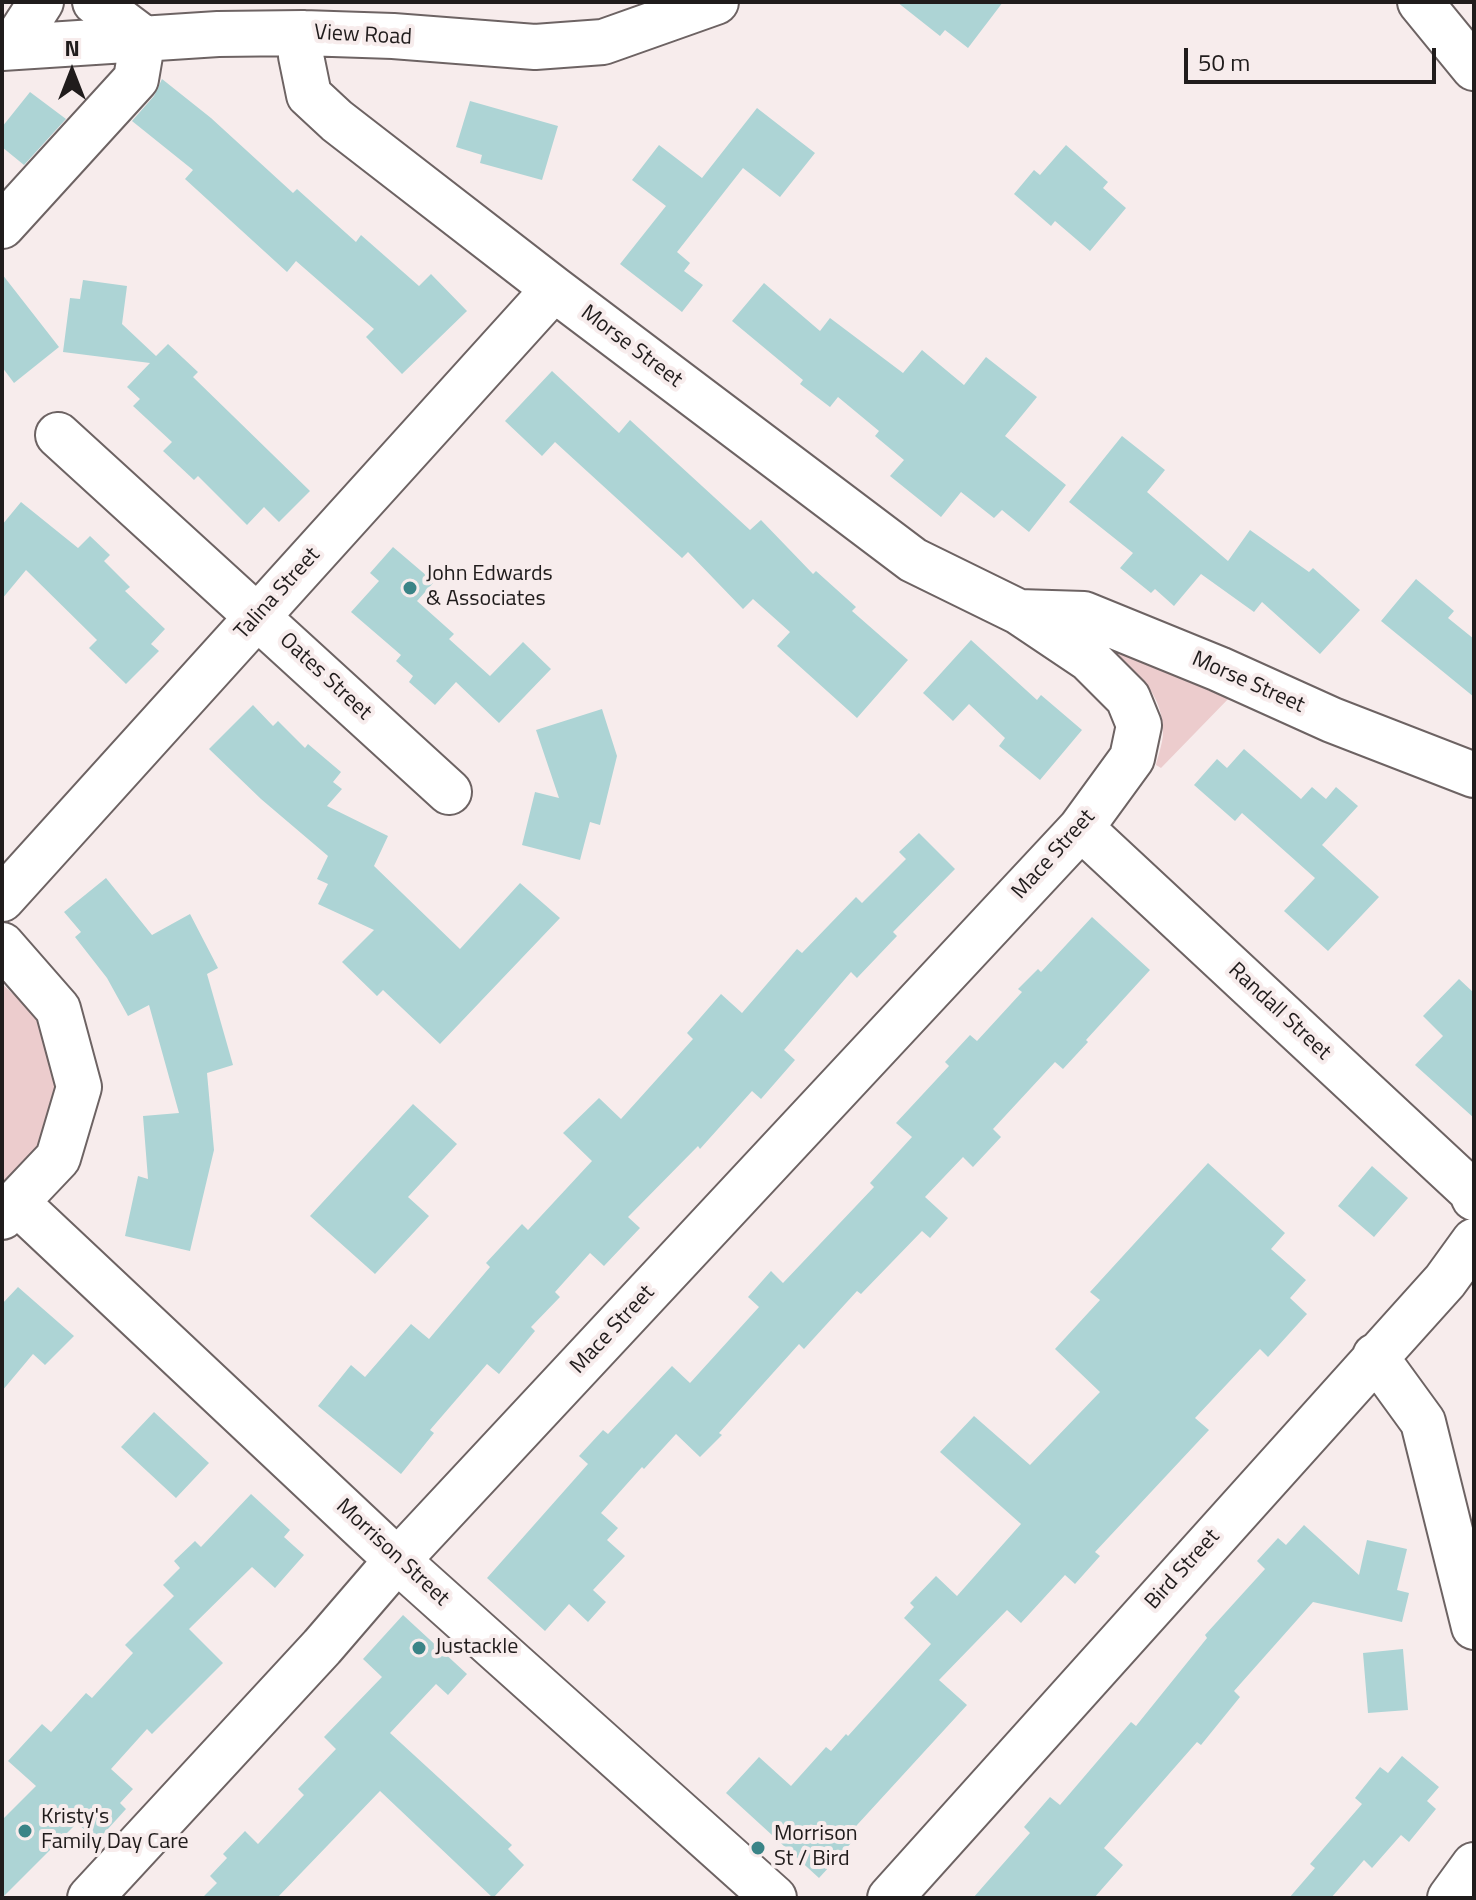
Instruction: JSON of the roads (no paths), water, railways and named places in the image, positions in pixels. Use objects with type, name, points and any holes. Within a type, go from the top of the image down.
[{"type":"street","points":[[7,48],[41,2]]},
{"type":"street","points":[[2,226],[136,79],[143,38],[95,2]]},
{"type":"street","name":"View Road","points":[[7,48],[143,38],[303,33],[393,36],[535,47],[603,42],[716,2]]},
{"type":"street","points":[[1420,2],[1474,68]]},
{"type":"street","name":"Morse Street","points":[[303,33],[301,56],[309,95],[337,121],[913,560],[1019,612],[1089,659],[1128,698],[1139,725],[1132,758]]},
{"type":"street","name":"Talina Street","points":[[2,899],[554,289]]},
{"type":"street","name":"Oates Street","points":[[58,435],[449,792]]},
{"type":"street","name":"Morse Street","points":[[1019,612],[1084,614],[1219,669],[1332,720],[1474,775]]},
{"type":"street","name":"Mace Street","points":[[90,1898],[398,1561],[1081,828],[1132,758]]},
{"type":"street","name":"Randall Street","points":[[1081,828],[1471,1191],[1474,1198]]},
{"type":"street","points":[[2,945],[58,1009],[79,1087],[58,1158],[9,1210]]},
{"type":"street","name":"Morrison Street","points":[[9,1210],[774,1898]]},
{"type":"street","name":"Bird Street","points":[[890,1898],[1445,1281],[1474,1241]]},
{"type":"street","points":[[1375,1356],[1423,1422],[1474,1627]]},
{"type":"street","points":[[1450,1898],[1474,1865]]},
{"type":"place","name":"John Edwards & Associates","points":[[410,588]]},
{"type":"place","name":"Justackle","points":[[419,1648]]},
{"type":"place","name":"Kristy's Family Day Care","points":[[25,1831]]},
{"type":"place","name":"Morrison St / Bird","points":[[758,1848]]}]
